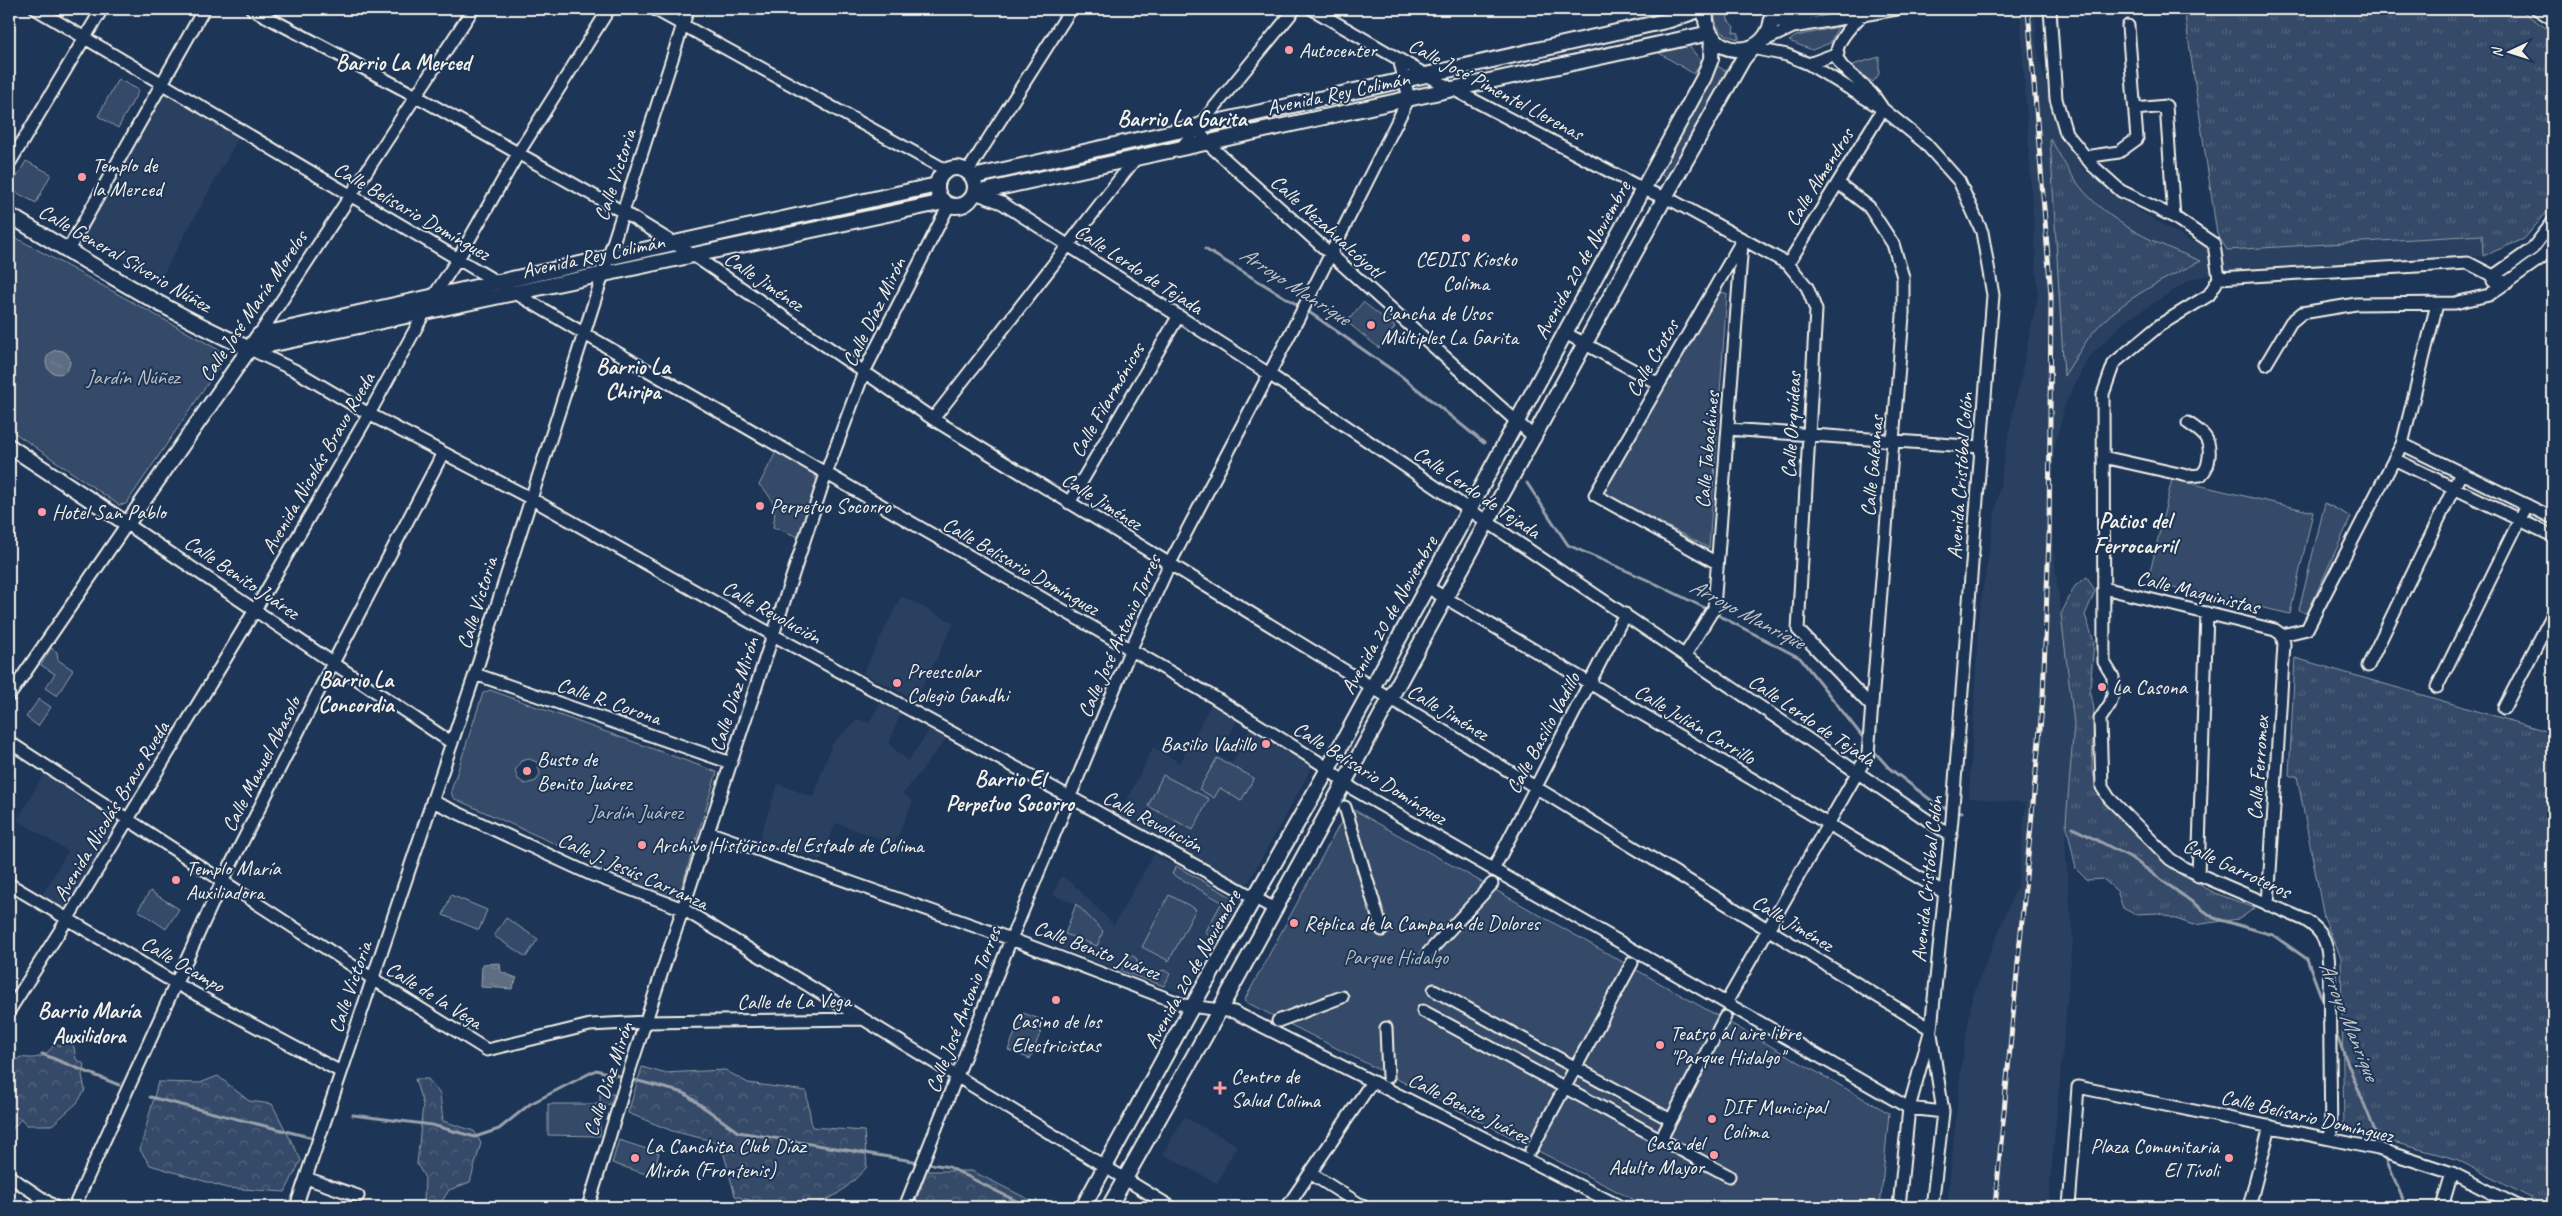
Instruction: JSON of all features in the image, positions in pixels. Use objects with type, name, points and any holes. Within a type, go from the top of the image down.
[{"type":"main road","name":"Avenida Rey Colimán","points":[[971,174],[1404,80],[1671,14],[1702,9]]},
{"type":"main road","name":"Avenida 20 de Noviembre","points":[[1083,1207],[1193,1006],[1328,769],[1704,76],[1712,59],[1711,34],[1707,25],[1706,9]]},
{"type":"main road","points":[[1773,15],[1820,9]]},
{"type":"main road","name":"Avenida 20 de Noviembre","points":[[1109,1207],[1220,1010],[1535,438],[1665,197],[1743,59],[1767,36],[1773,15]]},
{"type":"main road","name":"Avenida Rey Colimán","points":[[975,193],[1711,34]]},
{"type":"main road","points":[[1711,34],[1724,46],[1732,49],[1756,45]]},
{"type":"main road","points":[[957,167],[971,174],[975,193],[963,205],[946,203],[937,185],[946,170],[957,167]]},
{"type":"main road","name":"Avenida Rey Colimán","points":[[259,335],[937,185]]},
{"type":"main road","name":"Avenida Rey Colimán","points":[[250,349],[946,203]]},
{"type":"main road","name":"Calle General Silverio Núñez","points":[[9,214],[68,250],[222,336],[250,349]]},
{"type":"main road","name":"Calle José María Morelos","points":[[128,524],[259,335]]},
{"type":"main road","name":"Calle Benito Juárez","points":[[9,446],[128,524]]},
{"type":"street","name":"Calle Belisario Domínguez","points":[[36,9],[162,81],[350,196],[516,292],[582,333],[1130,651],[1215,698],[1328,769],[1345,782],[1493,870],[1909,1108],[1943,1112]]},
{"type":"street","points":[[9,164],[102,9]]},
{"type":"street","points":[[68,250],[204,9]]},
{"type":"street","name":"Calle Jiménez","points":[[252,9],[416,96],[623,212],[692,255],[933,419],[1931,1029]]},
{"type":"street","name":"Calle José María Morelos","points":[[259,335],[473,9]]},
{"type":"street","name":"Avenida Nicolás Bravo Rueda","points":[[9,1011],[68,918],[255,610],[369,414],[424,312],[458,259],[518,152],[609,9]]},
{"type":"street","points":[[654,9],[946,170]]},
{"type":"street","name":"Calle Victoria","points":[[296,1207],[475,674],[582,333],[688,9]]},
{"type":"street","points":[[971,174],[1071,9]]},
{"type":"street","points":[[1181,148],[1295,9]]},
{"type":"street","name":"Calle José Pimentel Llerenas","points":[[1312,9],[1426,75],[1644,188],[1665,197]]},
{"type":"street","points":[[1756,45],[1793,27],[1897,9]]},
{"type":"street","points":[[2050,9],[2056,99],[2066,133],[2086,158],[2120,191],[2174,218],[2214,244],[2219,278],[2209,295],[2160,325],[2114,363],[2103,394],[2104,588]]},
{"type":"street","points":[[2537,9],[2553,19]]},
{"type":"street","points":[[1864,14],[1846,31],[1838,53],[1839,64],[1845,72],[1872,92],[1883,109]]},
{"type":"street","points":[[2086,158],[2119,152],[2137,139],[2128,26]]},
{"type":"street","name":"Avenida Cristóbal Colón","points":[[1756,45],[1809,64],[1883,109],[1925,143],[1959,181],[1982,232],[1993,295],[1954,804],[1931,1029],[1909,1108],[1899,1207]]},
{"type":"street","points":[[1809,64],[1838,53]]},
{"type":"street","points":[[1399,59],[1409,98]]},
{"type":"street","name":"Calle José Antonio Torres","points":[[905,1207],[958,1078],[1011,939],[1071,798],[1130,651],[1170,565],[1304,308],[1409,98]]},
{"type":"street","points":[[2135,109],[2166,106],[2174,218]]},
{"type":"street","name":"Calle Almendros","points":[[1788,264],[1883,109]]},
{"type":"street","points":[[1198,126],[1206,142]]},
{"type":"street","name":"Calle Nezahualcóyotl","points":[[1206,142],[1535,438]]},
{"type":"street","points":[[933,419],[1136,158]]},
{"type":"street","name":"Calle Galeanas","points":[[1726,1003],[1868,754],[1903,316],[1903,277],[1893,244],[1870,207],[1838,183]]},
{"type":"street","name":"Calle Lerdo de Tejada","points":[[975,193],[1002,203],[1269,374],[1950,836]]},
{"type":"street","name":"Calle Orquídeas","points":[[1665,197],[1788,264],[1807,287],[1816,310],[1798,630],[1872,706]]},
{"type":"street","name":"Calle Díaz Mirón","points":[[588,1207],[628,1075],[826,474],[864,372],[946,203]]},
{"type":"street","points":[[2489,295],[2495,275],[2532,249],[2553,222]]},
{"type":"street","name":"Calle Crotos","points":[[1717,563],[1594,496],[1742,239]]},
{"type":"street","name":"Calle Tabachines","points":[[1685,655],[1711,612],[1717,563],[1742,239]]},
{"type":"street","points":[[2266,364],[2291,322],[2302,313],[2356,304],[2455,304],[2489,295],[2541,258],[2553,242]]},
{"type":"street","points":[[2219,278],[2468,263],[2495,275],[2507,283]]},
{"type":"street","points":[[2282,635],[2307,629],[2402,444],[2437,304]]},
{"type":"street","name":"Calle Filarmónicos","points":[[1069,503],[1178,317]]},
{"type":"street","points":[[1565,333],[1659,384]]},
{"type":"street","name":"Calle Revolución","points":[[250,349],[296,371],[369,414],[530,498],[773,635],[1275,909]]},
{"type":"street","points":[[2103,457],[2195,476],[2206,470],[2208,464],[2208,439],[2203,433],[2188,423]]},
{"type":"street","points":[[1728,429],[1981,447]]},
{"type":"street","points":[[2402,444],[2553,518]]},
{"type":"street","name":"Calle Manuel Abasolo","points":[[74,1207],[222,882],[333,663],[443,453]]},
{"type":"street","points":[[2394,459],[2553,536]]},
{"type":"street","points":[[2368,666],[2461,473]]},
{"type":"street","points":[[2437,688],[2527,505]]},
{"type":"street","name":"Calle José María Morelos","points":[[9,696],[128,524]]},
{"type":"street","name":"Calle Benito Juárez","points":[[128,524],[452,743]]},
{"type":"street","name":"Calle Julián Carrillo","points":[[1427,587],[1945,893]]},
{"type":"street","name":"Calle Maquinistas","points":[[2104,588],[2275,630],[2282,635]]},
{"type":"street","name":"Calle Garroteros","points":[[2104,588],[2104,662],[2112,674],[2113,686],[2110,704],[2100,719],[2102,787],[2109,798],[2170,859],[2198,876],[2305,920],[2321,932],[2328,949],[2329,968],[2331,1139]]},
{"type":"street","points":[[2198,876],[2207,613]]},
{"type":"street","name":"Calle Basilio Vadillo","points":[[1493,870],[1591,684],[1625,614]]},
{"type":"street","points":[[2504,708],[2553,614]]},
{"type":"street","name":"Calle Ferromex","points":[[2268,905],[2284,644],[2282,635]]},
{"type":"street","name":"Calle R. Corona","points":[[475,674],[731,763]]},
{"type":"street","name":"Calle de la Vega","points":[[9,742],[222,882],[487,1050]]},
{"type":"street","name":"Calle J. Jesús Carranza","points":[[432,801],[590,874],[683,909],[862,1020]]},
{"type":"street","points":[[1345,807],[1382,930]]},
{"type":"street","name":"Calle Benito Juárez","points":[[708,832],[1011,939],[1184,1005],[1234,1012],[1621,1207]]},
{"type":"street","name":"Calle Ocampo","points":[[9,884],[175,983],[341,1072]]},
{"type":"street","points":[[1428,953],[1492,884]]},
{"type":"street","points":[[1531,1150],[1632,963]]},
{"type":"street","points":[[1434,990],[1671,1120]]},
{"type":"street","points":[[1278,1021],[1342,997]]},
{"type":"street","points":[[1423,1011],[1660,1141],[1729,1176]]},
{"type":"street","points":[[1660,1141],[1726,1017]]},
{"type":"street","name":"Calle de La Vega","points":[[487,1050],[590,1025],[646,1022],[862,1020],[1171,1207]]},
{"type":"street","points":[[1386,1028],[1388,1077]]},
{"type":"street","name":"Avenida Cristóbal Colón","points":[[1931,1029],[1943,1112],[1932,1207]]},
{"type":"street","points":[[1287,1207],[1372,1082]]},
{"type":"street","name":"Calle Belisario Domínguez","points":[[2069,1207],[2078,1087],[2382,1150],[2452,1173],[2520,1207]]},
{"type":"street","points":[[2248,1207],[2270,1126]]},
{"type":"street","points":[[1310,1173],[1364,1207]]},
{"type":"street","points":[[2442,1207],[2452,1173]]},
{"type":"street","points":[[9,1176],[55,1207]]},
{"type":"street","points":[[306,1178],[358,1196]]},
{"type":"shaded area","points":[[2020,9],[2035,9],[2037,47],[2057,128],[2084,170],[2123,201],[2190,241],[2227,250],[2482,235],[2483,256],[2241,270],[2193,278],[2124,322],[2088,358],[2065,405],[2054,450],[2052,539],[2074,724],[2065,843],[2073,940],[2048,1207],[1947,1207],[1961,1067],[1972,998],[2018,883],[2026,803],[1969,798],[1979,613],[2006,447],[2038,295]]},
{"type":"shaded area","points":[[163,92],[240,135],[160,280],[83,237]]},
{"type":"shaded area","points":[[901,596],[954,623],[916,700],[863,673]]},
{"type":"shaded area","points":[[880,703],[900,714],[889,744],[908,761],[930,729],[947,738],[903,794],[913,801],[894,844],[836,823],[821,860],[759,839],[778,784],[813,797],[832,744],[858,719],[869,723]]},
{"type":"shaded area","points":[[1211,704],[1237,721],[1218,756],[1232,763],[1250,729],[1312,767],[1248,883],[1243,884],[1120,815],[1153,747],[1180,763]]},
{"type":"shaded area","points":[[44,774],[118,825],[66,912],[41,897],[68,851],[17,820]]},
{"type":"shaded area","points":[[1154,854],[1235,899],[1236,905],[1187,991],[1181,993],[1060,948],[1076,904],[1053,895],[1061,876],[1073,884],[1114,925]]},
{"type":"shaded area","points":[[1184,1117],[1237,1145],[1217,1183],[1163,1154]]},
{"type":"green space","points":[[1715,9],[1727,9],[1728,20],[1734,27],[1733,32],[1739,33],[1739,39],[1723,33],[1717,25]]},
{"type":"green space","points":[[2184,9],[2519,9],[2553,33],[2553,205],[2524,239],[2483,256],[2482,235],[2227,250],[2217,234]]},
{"type":"green space","points":[[1838,27],[1830,43],[1812,50],[1789,41],[1796,36]]},
{"type":"green space","points":[[1689,46],[1701,61],[1694,74],[1659,53]]},
{"type":"green space","points":[[1879,57],[1879,74],[1873,82],[1849,66]]},
{"type":"green space","points":[[1716,65],[1727,72],[1668,178],[1659,174]]},
{"type":"green space","points":[[118,79],[139,90],[118,128],[98,116]]},
{"type":"green space","points":[[2050,138],[2078,184],[2104,210],[2134,231],[2201,261],[2154,285],[2110,315],[2087,340],[2064,376]]},
{"type":"green space","points":[[26,161],[51,174],[36,203],[10,189]]},
{"type":"green space","name":"Jardín Núñez","points":[[9,234],[219,350],[222,355],[222,360],[217,370],[126,504],[119,505],[9,429]]},
{"type":"green space","points":[[1720,291],[1727,294],[1709,548],[1604,493]]},
{"type":"green space","name":"Cancha de Usos Múltiples La Garita","points":[[1363,302],[1395,327],[1379,348],[1347,322]]},
{"type":"green space","points":[[776,452],[814,474],[817,482],[799,537],[773,527],[773,504],[768,494],[759,485]]},
{"type":"green space","points":[[2172,479],[2313,512],[2290,614],[2148,581]]},
{"type":"green space","points":[[2325,503],[2351,517],[2307,614],[2299,610]]},
{"type":"green space","points":[[2087,577],[2095,591],[2085,615],[2094,642],[2090,689],[2094,709],[2092,768],[2098,793],[2124,823],[2181,875],[2215,893],[2255,908],[2239,919],[2193,925],[2159,913],[2134,914],[2123,908],[2117,891],[2103,879],[2087,880],[2076,869],[2066,822],[2074,724],[2061,614],[2075,586]]},
{"type":"green space","points":[[51,648],[57,652],[58,660],[73,670],[57,696],[45,688],[55,674],[41,665]]},
{"type":"green space","points":[[2295,658],[2553,733],[2553,1207],[2548,1207],[2456,1159],[2344,1129],[2341,958],[2324,918],[2297,776],[2289,776]]},
{"type":"green space","name":"Jardín Juárez","points":[[490,690],[717,772],[677,902],[596,870],[591,860],[453,798],[451,791],[483,693]],"holes":[[[529,759],[537,762],[540,774],[536,781],[525,784],[518,779],[515,771],[521,761]]]},
{"type":"green space","points":[[39,699],[51,707],[38,726],[26,717]]},
{"type":"green space","points":[[1217,758],[1254,778],[1241,801],[1220,788],[1214,798],[1199,789]]},
{"type":"green space","points":[[1163,775],[1209,799],[1193,830],[1148,806]]},
{"type":"green space","name":"Parque Hidalgo","points":[[1349,807],[1889,1113],[1880,1207],[1648,1207],[1244,1001]]},
{"type":"green space","points":[[1176,866],[1235,899],[1236,905],[1216,939],[1205,933],[1222,902],[1172,874]]},
{"type":"green space","points":[[150,891],[179,909],[166,929],[138,910]]},
{"type":"green space","points":[[451,895],[487,910],[479,930],[443,915]]},
{"type":"green space","points":[[1169,895],[1196,909],[1169,961],[1142,947]]},
{"type":"green space","points":[[1076,904],[1103,931],[1097,946],[1065,934]]},
{"type":"green space","points":[[506,918],[538,939],[526,957],[494,936]]},
{"type":"green space","points":[[1131,955],[1136,958],[1139,967],[1152,974],[1164,970],[1170,974],[1164,986],[1121,971]]},
{"type":"green space","points":[[1023,1013],[1045,1021],[1030,1059],[1008,1050]]},
{"type":"green space","points":[[67,1040],[74,1047],[76,1059],[84,1064],[82,1075],[85,1090],[77,1103],[52,1125],[27,1125],[21,1119],[9,1133],[10,1066],[20,1057],[37,1058],[49,1051],[56,1042],[59,1046]]},
{"type":"green space","points":[[642,1067],[663,1073],[725,1070],[748,1083],[806,1091],[812,1127],[864,1131],[867,1167],[836,1195],[807,1207],[775,1206],[735,1196],[721,1143],[672,1131],[628,1113]]},
{"type":"green space","points":[[218,1076],[249,1101],[272,1104],[301,1160],[285,1192],[227,1188],[150,1165],[140,1150],[158,1082],[200,1083]]},
{"type":"green space","points":[[415,1079],[428,1079],[440,1094],[443,1121],[474,1131],[481,1143],[470,1182],[449,1190],[439,1206],[424,1200],[425,1178],[417,1164],[423,1105]]},
{"type":"green space","points":[[600,1094],[614,1094],[611,1104],[600,1105],[600,1136],[548,1135],[548,1104],[600,1104]]},
{"type":"green space","name":"La Canchita Club Díaz Mirón (Frontenis)","points":[[619,1140],[659,1153],[652,1176],[612,1163]]},
{"type":"green space","points":[[927,1171],[972,1171],[1044,1207],[916,1207],[914,1206]]},
{"type":"water","points":[[58,350],[66,354],[70,362],[66,370],[58,374],[50,370],[46,362],[50,354]]},
{"type":"water","points":[[500,963],[501,972],[517,978],[512,989],[481,987],[482,964]]},
{"type":"waterway","name":"Arroyo Manrique","points":[[1205,249],[1301,307]]},
{"type":"waterway","name":"Arroyo Manrique","points":[[1306,310],[1401,376],[1484,443]]},
{"type":"waterway","name":"Arroyo Manrique","points":[[1527,483],[1568,545],[1652,582],[1709,610]]},
{"type":"waterway","name":"Arroyo Manrique","points":[[1714,613],[1800,658],[1865,740]]},
{"type":"waterway","name":"Arroyo Manrique","points":[[1872,749],[1889,768],[1940,807],[1962,812]]},
{"type":"waterway","name":"Arroyo Manrique","points":[[2073,828],[2130,857],[2214,918],[2273,935],[2307,959],[2325,1007]]},
{"type":"waterway","name":"Arroyo Manrique","points":[[2334,1029],[2381,1146]]},
{"type":"waterway","points":[[42,1054],[119,1085]]},
{"type":"waterway","points":[[353,1115],[432,1125],[475,1137],[499,1129],[530,1104],[596,1070],[684,1093],[738,1132],[919,1162]]},
{"type":"waterway","points":[[150,1097],[313,1138]]},
{"type":"waterway","name":"Arroyo Manrique","points":[[2384,1154],[2406,1207]]},
{"type":"waterway","points":[[925,1163],[949,1167],[1028,1207]]},
{"type":"railway","points":[[1995,1207],[2043,697],[2049,537],[2051,295],[2028,9]]},
{"type":"place","name":"Autocenter","points":[[1289,50]]},
{"type":"place","name":"Templo de la Merced","points":[[82,177]]},
{"type":"place","name":"CEDIS Kiosko Colima","points":[[1466,238]]},
{"type":"place","name":"Cancha de Usos Múltiples La Garita","points":[[1371,325]]},
{"type":"place","name":"Perpetuo Socorro","points":[[760,506]]},
{"type":"place","name":"Hotel San Pablo","points":[[42,512]]},
{"type":"place","name":"Preescolar Colegio Gandhi","points":[[897,683]]},
{"type":"place","name":"La Casona","points":[[2102,687]]},
{"type":"place","name":"Basilio Vadillo","points":[[1266,744]]},
{"type":"place","name":"Busto de Benito Juárez","points":[[527,771]]},
{"type":"place","name":"Archivo Histórico del Estado de Colima","points":[[642,845]]},
{"type":"place","name":"Templo María Auxiliadora","points":[[176,880]]},
{"type":"place","name":"Réplica de la Campana de Dolores","points":[[1294,923]]},
{"type":"place","name":"Casino de los Electricistas","points":[[1056,1000]]},
{"type":"place","name":"Teatro al aire libre \"Parque Hidalgo\"","points":[[1660,1045]]},
{"type":"place","name":"Centro de Salud Colima","points":[[1220,1088]]},
{"type":"place","name":"DIF Municipal Colima","points":[[1712,1119]]},
{"type":"place","name":"Casa del Adulto Mayor","points":[[1714,1155]]},
{"type":"place","name":"La Canchita Club Díaz Mirón (Frontenis)","points":[[635,1158]]},
{"type":"place","name":"Plaza Comunitaria El Tívoli","points":[[2229,1158]]},
{"type":"district","name":"Barrio La Merced","points":[[403,63]]},
{"type":"district","name":"Barrio La Garita","points":[[1182,119]]},
{"type":"district","name":"Barrio La Chiripa","points":[[633,380]]},
{"type":"district","name":"Patios del Ferrocarril","points":[[2135,534]]},
{"type":"district","name":"Barrio La Concordia","points":[[356,692]]},
{"type":"district","name":"Barrio El Perpetuo Socorro","points":[[1010,792]]},
{"type":"district","name":"Barrio María Auxilidora","points":[[89,1024]]}]
